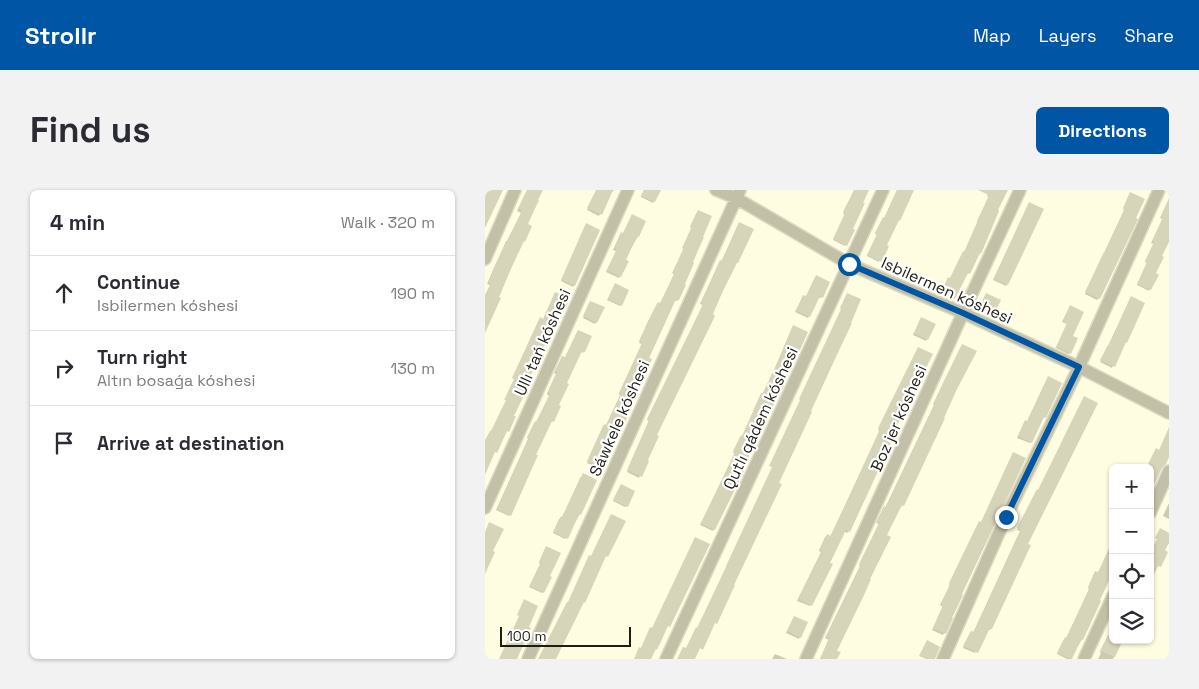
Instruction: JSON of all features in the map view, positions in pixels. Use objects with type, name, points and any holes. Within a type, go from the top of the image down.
[{"type":"street","points":[[485,259],[515,190]]},
{"type":"street","name":"Ullı tań kóshesi","points":[[485,508],[628,190]]},
{"type":"street","name":"Isbilermen kóshesi","points":[[716,190],[738,194],[849,264],[963,313],[1079,367],[1169,413]]},
{"type":"street","name":"Qutlı qádem kóshesi","points":[[666,659],[883,190]]},
{"type":"street","name":"Boz jer kóshesi","points":[[807,659],[1020,190]]},
{"type":"street","points":[[943,659],[1006,517],[1079,367],[1159,190]]},
{"type":"street","name":"Sáwkele kóshesi","points":[[528,659],[738,194]]},
{"type":"street","points":[[1152,509],[1169,471]]},
{"type":"street","points":[[1084,659],[1112,599]]},
{"type":"building","points":[[485,190],[503,190],[485,228]]},
{"type":"building","points":[[527,190],[543,190],[528,224],[532,226],[509,273],[499,297],[501,298],[485,333],[485,295],[491,283],[488,282],[522,211],[518,209]]},
{"type":"building","points":[[596,190],[613,190],[602,215],[587,208]]},
{"type":"building","points":[[644,190],[661,190],[655,202],[641,196]]},
{"type":"building","points":[[854,190],[869,190],[853,229],[855,230],[847,246],[833,239]]},
{"type":"building","points":[[897,190],[914,190],[887,245],[889,246],[882,262],[867,255],[877,234],[875,233]]},
{"type":"building","points":[[978,190],[1008,190],[981,254],[970,274],[968,273],[955,299],[941,293],[948,277],[950,278],[964,252],[989,195]]},
{"type":"building","points":[[1130,192],[1145,199],[1136,218],[1138,219],[1100,299],[1085,292],[1125,209],[1123,208]]},
{"type":"building","points":[[1169,198],[1169,242],[1156,273],[1159,275],[1151,290],[1137,284],[1147,262],[1145,261],[1154,242],[1152,241]]},
{"type":"building","points":[[1029,202],[1044,209],[1008,285],[994,279]]},
{"type":"building","points":[[698,210],[712,216],[693,262],[686,285],[679,300],[676,299],[649,358],[652,359],[628,411],[630,411],[623,427],[620,426],[602,468],[587,461],[604,424],[606,425],[621,394],[619,393],[642,343],[639,341],[650,317],[658,302],[660,303],[675,273],[673,272]]},
{"type":"building","points":[[632,214],[646,221],[626,260],[629,261],[621,277],[607,270],[617,249],[614,248],[621,232],[623,233]]},
{"type":"building","points":[[739,222],[754,229],[722,293],[713,314],[715,316],[657,435],[659,436],[642,477],[627,470],[649,420],[647,419],[703,304],[701,303]]},
{"type":"building","points":[[586,223],[600,230],[575,286],[561,280]]},
{"type":"building","points":[[816,275],[830,282],[823,298],[820,296],[810,317],[796,311],[803,295],[806,296]]},
{"type":"building","points":[[615,283],[629,290],[622,306],[608,299]]},
{"type":"building","points":[[555,292],[570,299],[562,315],[559,313],[524,390],[526,391],[514,416],[516,416],[509,432],[507,431],[497,453],[495,452],[485,475],[485,440],[506,400],[504,400],[514,379],[512,378],[540,317],[543,319]]},
{"type":"building","points":[[847,293],[861,299],[852,323],[779,483],[782,484],[717,624],[715,623],[703,650],[700,648],[695,659],[677,659],[683,647],[686,648],[697,628],[726,567],[772,467],[769,466]]},
{"type":"building","points":[[986,293],[1001,300],[993,316],[979,309]]},
{"type":"building","points":[[1131,296],[1145,303],[1115,367],[1100,360],[1109,345]]},
{"type":"building","points":[[590,301],[605,307],[597,323],[583,316]]},
{"type":"building","points":[[1070,305],[1084,312],[1073,336],[1078,338],[1071,354],[1056,347],[1067,323],[1063,321]]},
{"type":"building","points":[[921,317],[936,324],[928,340],[914,333]]},
{"type":"building","points":[[793,325],[808,332],[715,530],[701,524],[735,452],[733,451],[775,368]]},
{"type":"building","points":[[578,330],[592,336],[585,352],[582,351],[567,383],[569,384],[559,405],[561,406],[536,455],[538,455],[511,516],[497,509],[529,438],[527,437],[550,394],[547,393],[557,372],[555,371],[562,356],[565,357]]},
{"type":"building","points":[[962,344],[977,351],[957,389],[904,506],[902,505],[887,535],[891,537],[837,651],[841,652],[837,659],[820,659],[829,638],[826,637],[861,565],[859,564],[879,523],[877,521],[884,506],[886,507]]},
{"type":"building","points":[[918,347],[933,354],[889,442],[891,443],[850,532],[846,530],[830,563],[833,564],[812,606],[798,599],[822,551],[819,550],[827,534],[831,536],[880,429],[878,428]]},
{"type":"building","points":[[1048,376],[1062,383],[1032,443],[1018,436]]},
{"type":"building","points":[[1084,396],[1098,403],[1028,544],[1031,545],[992,629],[990,628],[978,653],[963,646],[971,631],[974,632],[1021,530],[1017,528],[1038,490]]},
{"type":"building","points":[[1169,427],[1169,457],[1154,485],[1154,464],[1148,464],[1156,448],[1159,450]]},
{"type":"building","points":[[1013,452],[1026,458],[962,594],[946,634],[933,628],[943,605],[941,604],[949,583],[979,521],[981,522]]},
{"type":"building","points":[[583,473],[597,480],[568,539],[553,532]]},
{"type":"building","points":[[621,484],[635,491],[628,507],[613,500]]},
{"type":"building","points":[[611,514],[626,521],[608,557],[606,556],[585,603],[556,659],[538,659],[568,602],[589,555],[591,556]]},
{"type":"building","points":[[489,522],[504,529],[493,551],[495,552],[485,574],[485,532]]},
{"type":"building","points":[[1160,528],[1169,533],[1169,543],[1165,550],[1168,552],[1161,567],[1158,566],[1154,574],[1154,545],[1157,539],[1155,538]]},
{"type":"building","points":[[695,537],[710,544],[670,627],[668,626],[651,659],[634,659],[650,627],[652,628]]},
{"type":"building","points":[[546,546],[561,553],[544,593],[530,586],[541,563],[539,562]]},
{"type":"building","points":[[1109,549],[1109,581],[1083,640],[1081,639],[1071,659],[1057,653],[1090,588],[1088,587],[1095,571],[1098,572]]},
{"type":"building","points":[[524,599],[538,606],[529,627],[531,628],[517,659],[499,659],[519,616],[517,615]]},
{"type":"building","points":[[794,616],[808,622],[801,638],[787,631]]},
{"type":"building","points":[[1108,635],[1109,644],[1121,644],[1115,657],[1100,651]]},
{"type":"building","points":[[927,640],[940,647],[935,659],[926,659],[919,656]]},
{"type":"route","points":[[849,264],[963,313],[1079,367],[1006,517]]}]
